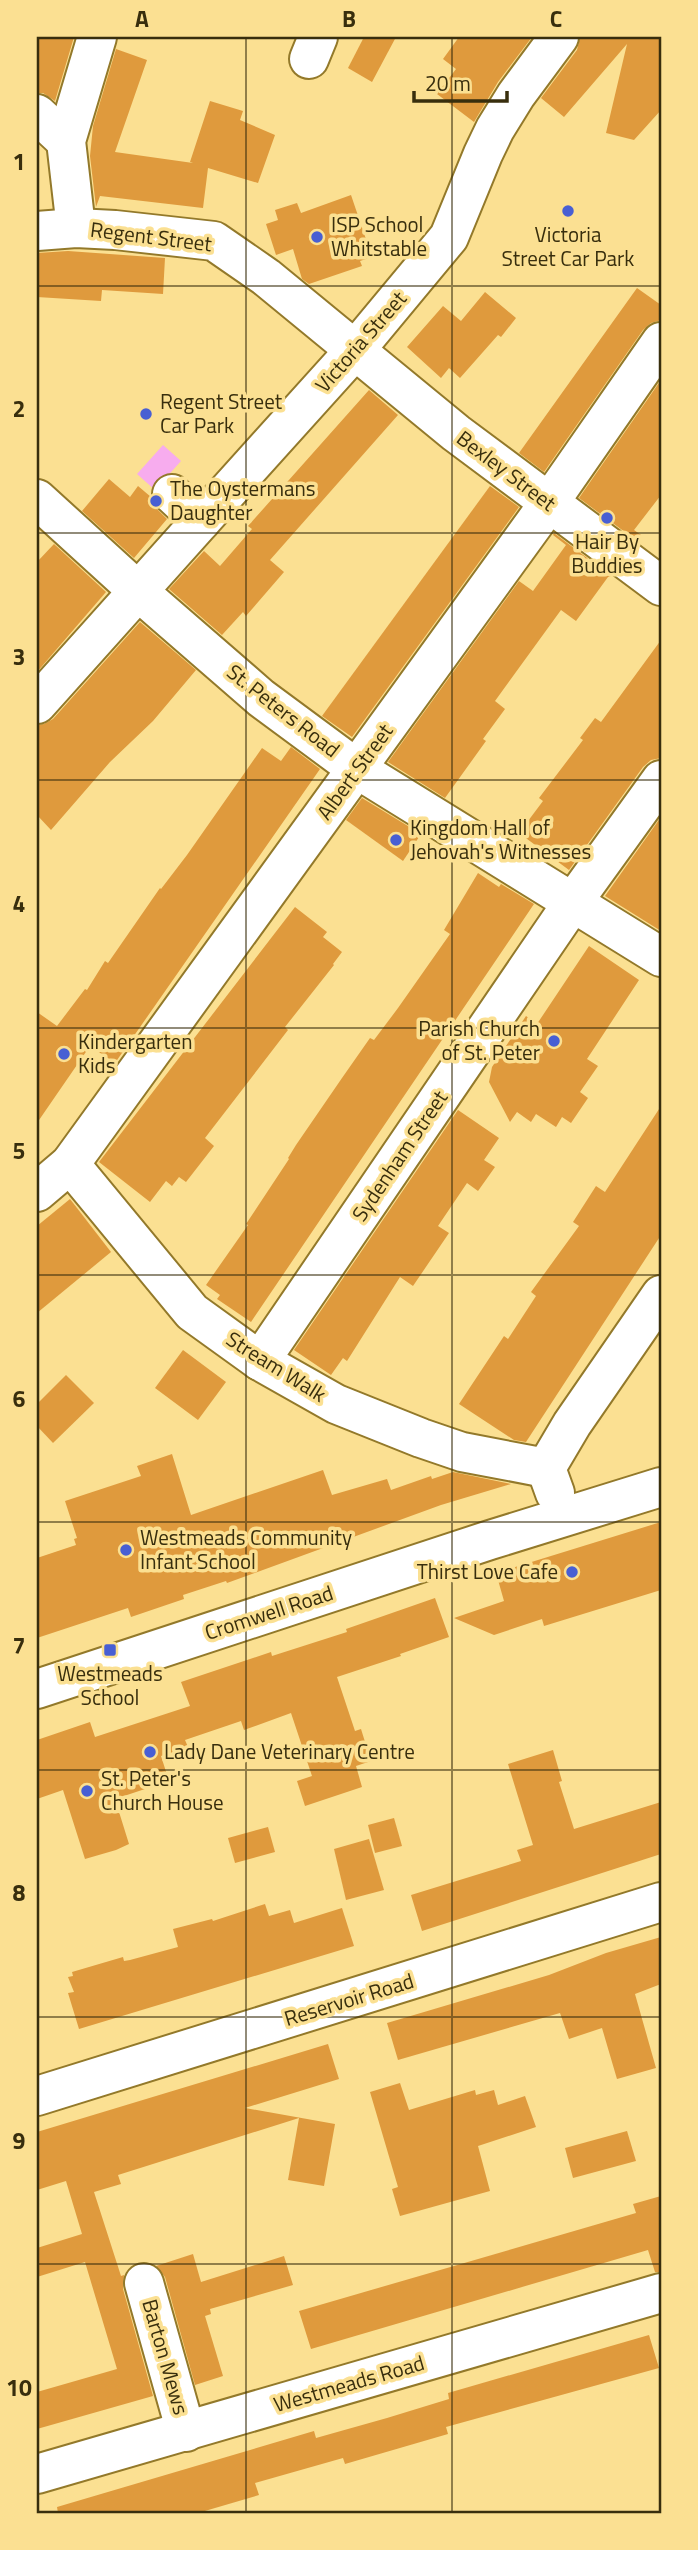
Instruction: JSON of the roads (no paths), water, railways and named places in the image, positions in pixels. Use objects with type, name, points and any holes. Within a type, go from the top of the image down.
[{"type":"street","points":[[76,228],[66,141],[97,37]]},
{"type":"street","name":"Victoria Street","points":[[37,704],[201,521],[342,339],[449,237],[483,154],[516,95],[559,37]]},
{"type":"street","points":[[37,114],[66,141]]},
{"type":"street","name":"Regent Street","points":[[37,231],[76,228],[214,241],[266,277],[342,339]]},
{"type":"street","name":"Bexley Street","points":[[342,339],[456,433],[661,586]]},
{"type":"street","name":"Albert Street","points":[[37,1192],[69,1164],[549,503],[661,342]]},
{"type":"street","points":[[172,494],[201,521]]},
{"type":"street","name":"St. Peters Road","points":[[37,499],[261,698],[357,769],[661,957]]},
{"type":"street","name":"Sydenham Street","points":[[260,1361],[573,902],[661,780]]},
{"type":"street","name":"Stream Walk","points":[[69,1164],[191,1311],[260,1361],[336,1404],[421,1438],[462,1452],[546,1468]]},
{"type":"street","points":[[563,1518],[546,1468],[572,1424],[661,1295]]},
{"type":"street","name":"Cromwell Road","points":[[37,1689],[490,1540],[661,1487]]},
{"type":"street","name":"Reservoir Road","points":[[37,2096],[661,1902]]},
{"type":"street","name":"Barton Mews","points":[[144,2283],[186,2432]]},
{"type":"street","name":"Westmeads Road","points":[[37,2474],[661,2293]]},
{"type":"place","name":"Victoria Street Car Park","points":[[568,211]]},
{"type":"place","name":"ISP School Whitstable","points":[[317,237]]},
{"type":"place","name":"Regent Street Car Park","points":[[146,414]]},
{"type":"place","name":"The Oystermans Daughter","points":[[156,501]]},
{"type":"place","name":"Hair By Buddies","points":[[607,518]]},
{"type":"place","name":"Kingdom Hall of Jehovah's Witnesses","points":[[396,840]]},
{"type":"place","name":"Parish Church of St. Peter","points":[[554,1041]]},
{"type":"place","name":"Kindergarten Kids","points":[[64,1054]]},
{"type":"place","name":"Westmeads Community Infant School","points":[[126,1550]]},
{"type":"place","name":"Thirst Love Cafe","points":[[572,1572]]},
{"type":"place","name":"Westmeads School","points":[[110,1650]]},
{"type":"place","name":"Lady Dane Veterinary Centre","points":[[150,1752]]},
{"type":"place","name":"St. Peter's Church House","points":[[87,1791]]}]
